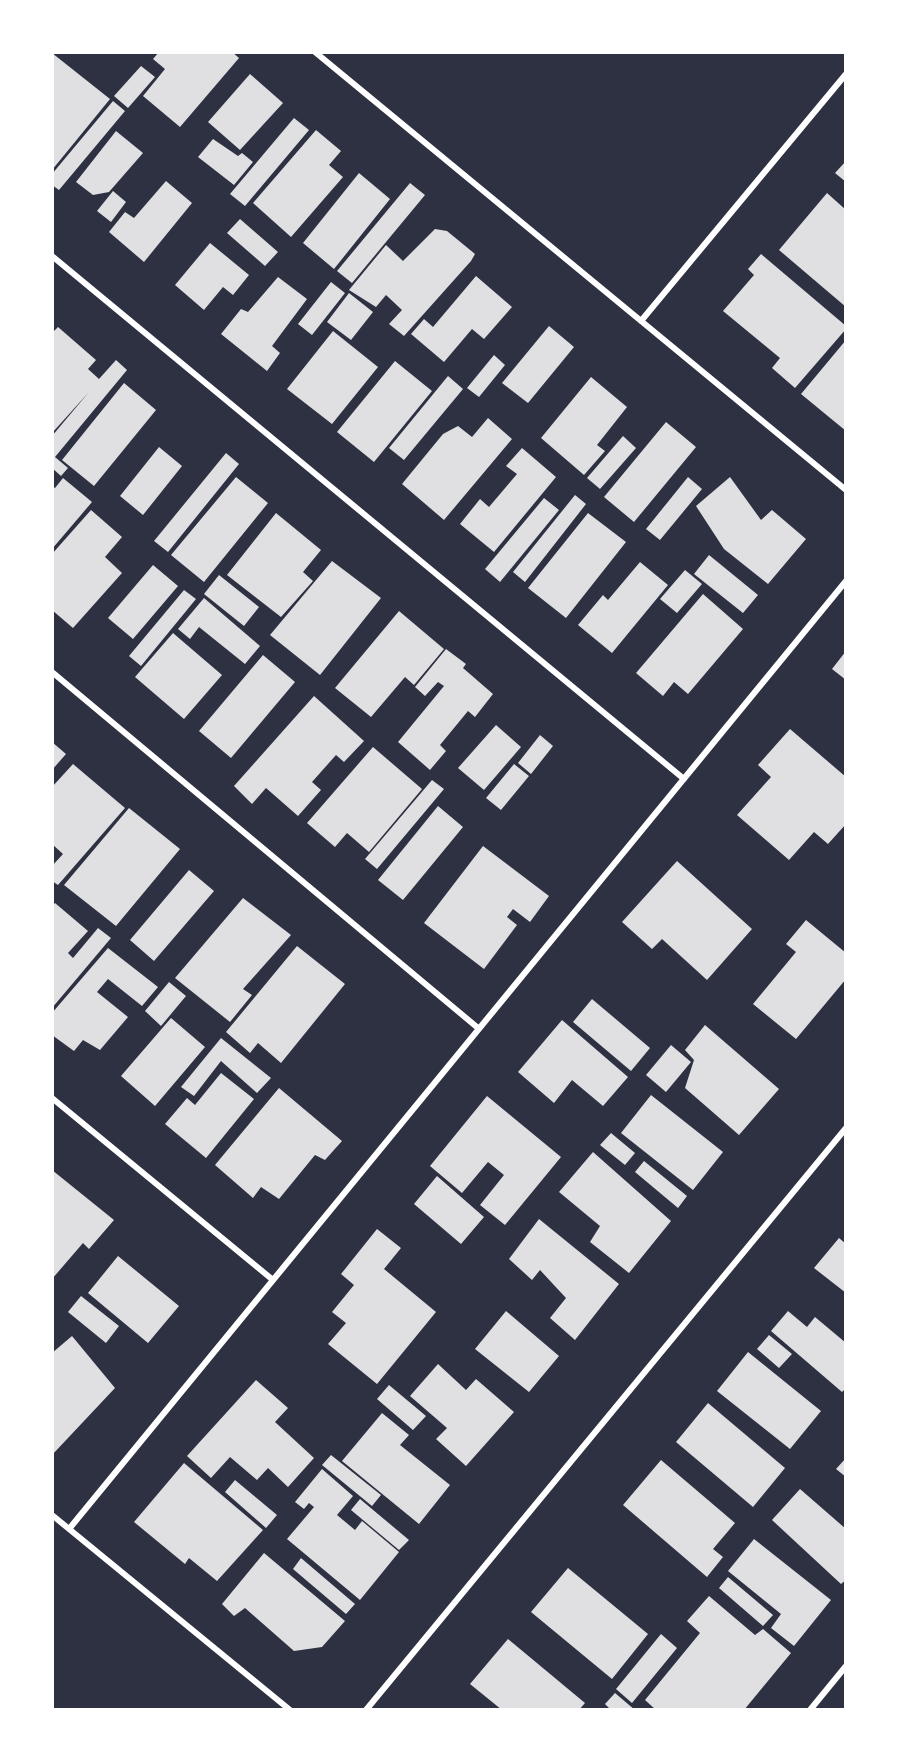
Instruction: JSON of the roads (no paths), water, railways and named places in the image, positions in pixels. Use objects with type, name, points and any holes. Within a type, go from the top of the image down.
[{"type":"street","points":[[315,52],[846,490]]},
{"type":"street","points":[[641,321],[846,74]]},
{"type":"street","points":[[52,256],[684,779]]},
{"type":"street","points":[[69,1529],[846,581]]},
{"type":"street","points":[[52,672],[478,1028]]},
{"type":"street","points":[[52,1098],[273,1280]]},
{"type":"street","points":[[366,1710],[846,1128]]},
{"type":"street","points":[[52,1515],[290,1710]]},
{"type":"street","points":[[810,1710],[846,1666]]}]
